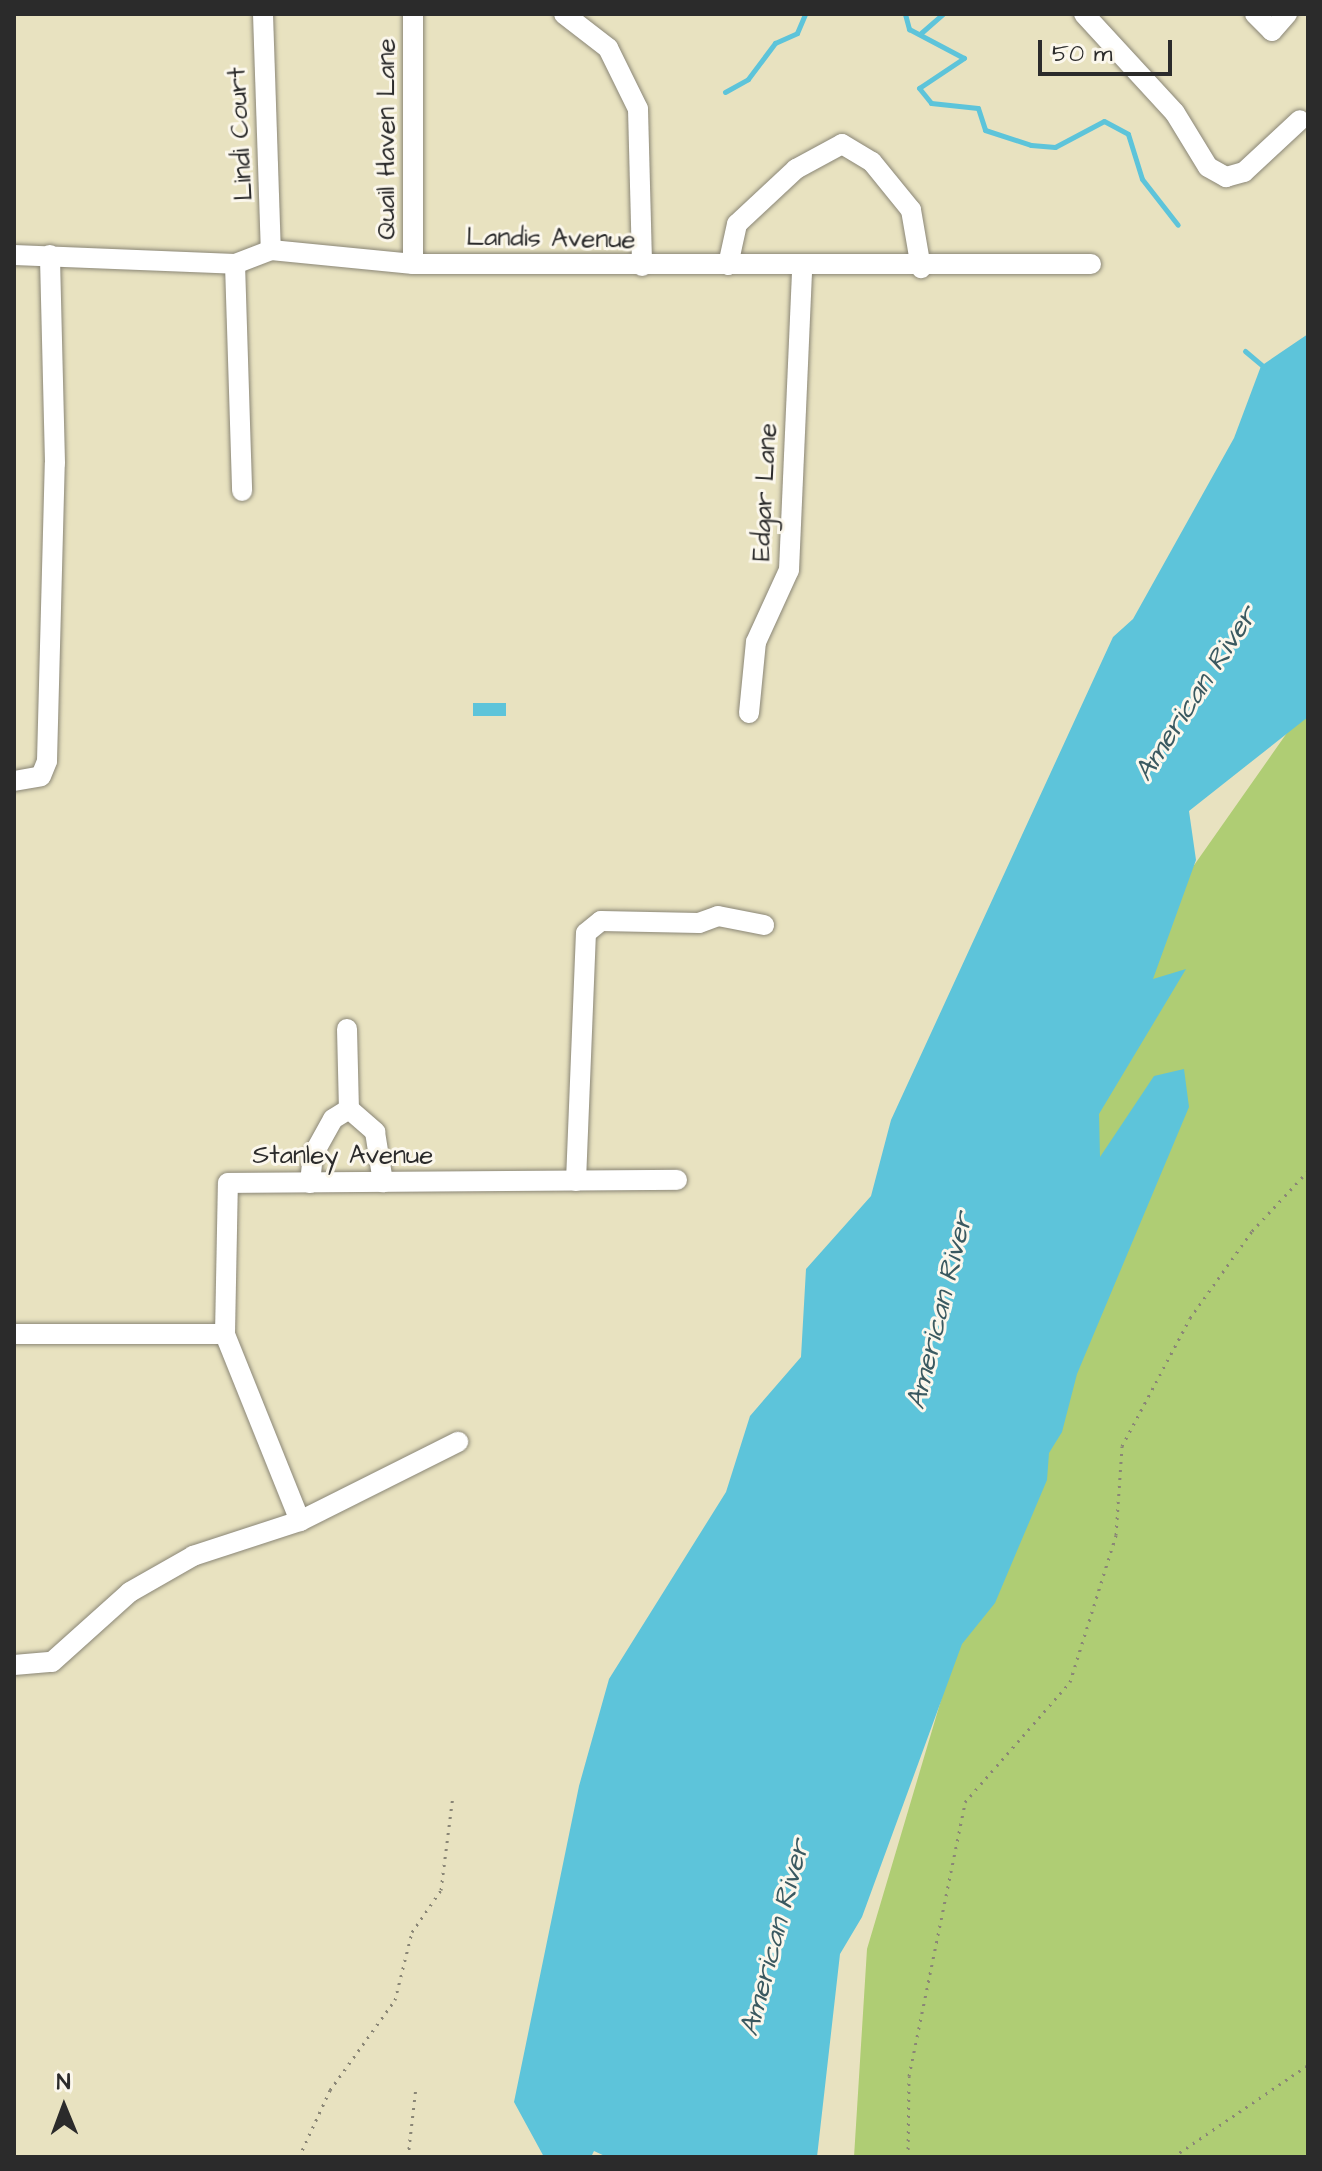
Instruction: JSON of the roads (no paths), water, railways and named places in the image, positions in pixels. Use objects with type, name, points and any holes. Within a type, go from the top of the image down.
[{"type":"street","name":"Lindi Court","points":[[263,14],[271,250]]},
{"type":"street","name":"Quail Haven Lane","points":[[413,14],[413,264]]},
{"type":"street","points":[[564,14],[608,48],[638,109],[642,266]]},
{"type":"street","points":[[1084,14],[1175,113],[1208,167],[1226,177],[1244,172],[1300,120]]},
{"type":"street","points":[[1255,14],[1272,31],[1287,14]]},
{"type":"street","points":[[728,265],[737,224],[796,169],[842,144],[872,162],[911,210],[921,268]]},
{"type":"street","name":"Landis Avenue","points":[[14,255],[235,264],[271,250],[413,264],[921,268],[1091,264]]},
{"type":"street","points":[[14,781],[41,776],[47,761],[55,463],[50,255]]},
{"type":"street","points":[[235,264],[242,491]]},
{"type":"street","name":"Edgar Lane","points":[[749,713],[756,642],[789,570],[802,267]]},
{"type":"street","points":[[576,1181],[586,933],[601,921],[699,923],[718,916],[764,925]]},
{"type":"street","points":[[347,1029],[349,1109],[375,1132],[383,1182]]},
{"type":"street","points":[[310,1183],[313,1155],[333,1119],[349,1109]]},
{"type":"street","name":"Stanley Avenue","points":[[225,1334],[228,1183],[677,1180]]},
{"type":"street","points":[[14,1334],[225,1334],[300,1521]]},
{"type":"street","points":[[14,1665],[52,1662],[130,1592],[193,1556],[300,1521],[458,1442]]},
{"type":"water","name":"American River","points":[[1308,334],[1308,717],[1189,811],[1196,860],[1153,979],[1186,969],[1099,1114],[1100,1157],[1154,1076],[1184,1069],[1189,1107],[1077,1374],[1062,1432],[1049,1453],[1047,1480],[995,1603],[962,1644],[862,1917],[840,1954],[817,2157],[607,2157],[594,2151],[591,2157],[544,2157],[514,2102],[579,1786],[609,1679],[726,1492],[750,1416],[801,1357],[806,1269],[871,1196],[891,1120],[1113,637],[1133,619],[1234,438],[1261,366]]},
{"type":"water","points":[[473,703],[506,703],[506,716],[473,716]]},
{"type":"waterway","points":[[725,92],[748,79],[775,43],[797,33],[805,14]]},
{"type":"waterway","points":[[905,14],[909,29],[964,58],[919,88],[931,103],[978,108],[985,130],[1031,145],[1055,147],[1104,121],[1128,134],[1142,179],[1178,225]]},
{"type":"waterway","points":[[921,33],[943,14]]},
{"type":"waterway","points":[[1245,351],[1264,367]]}]
